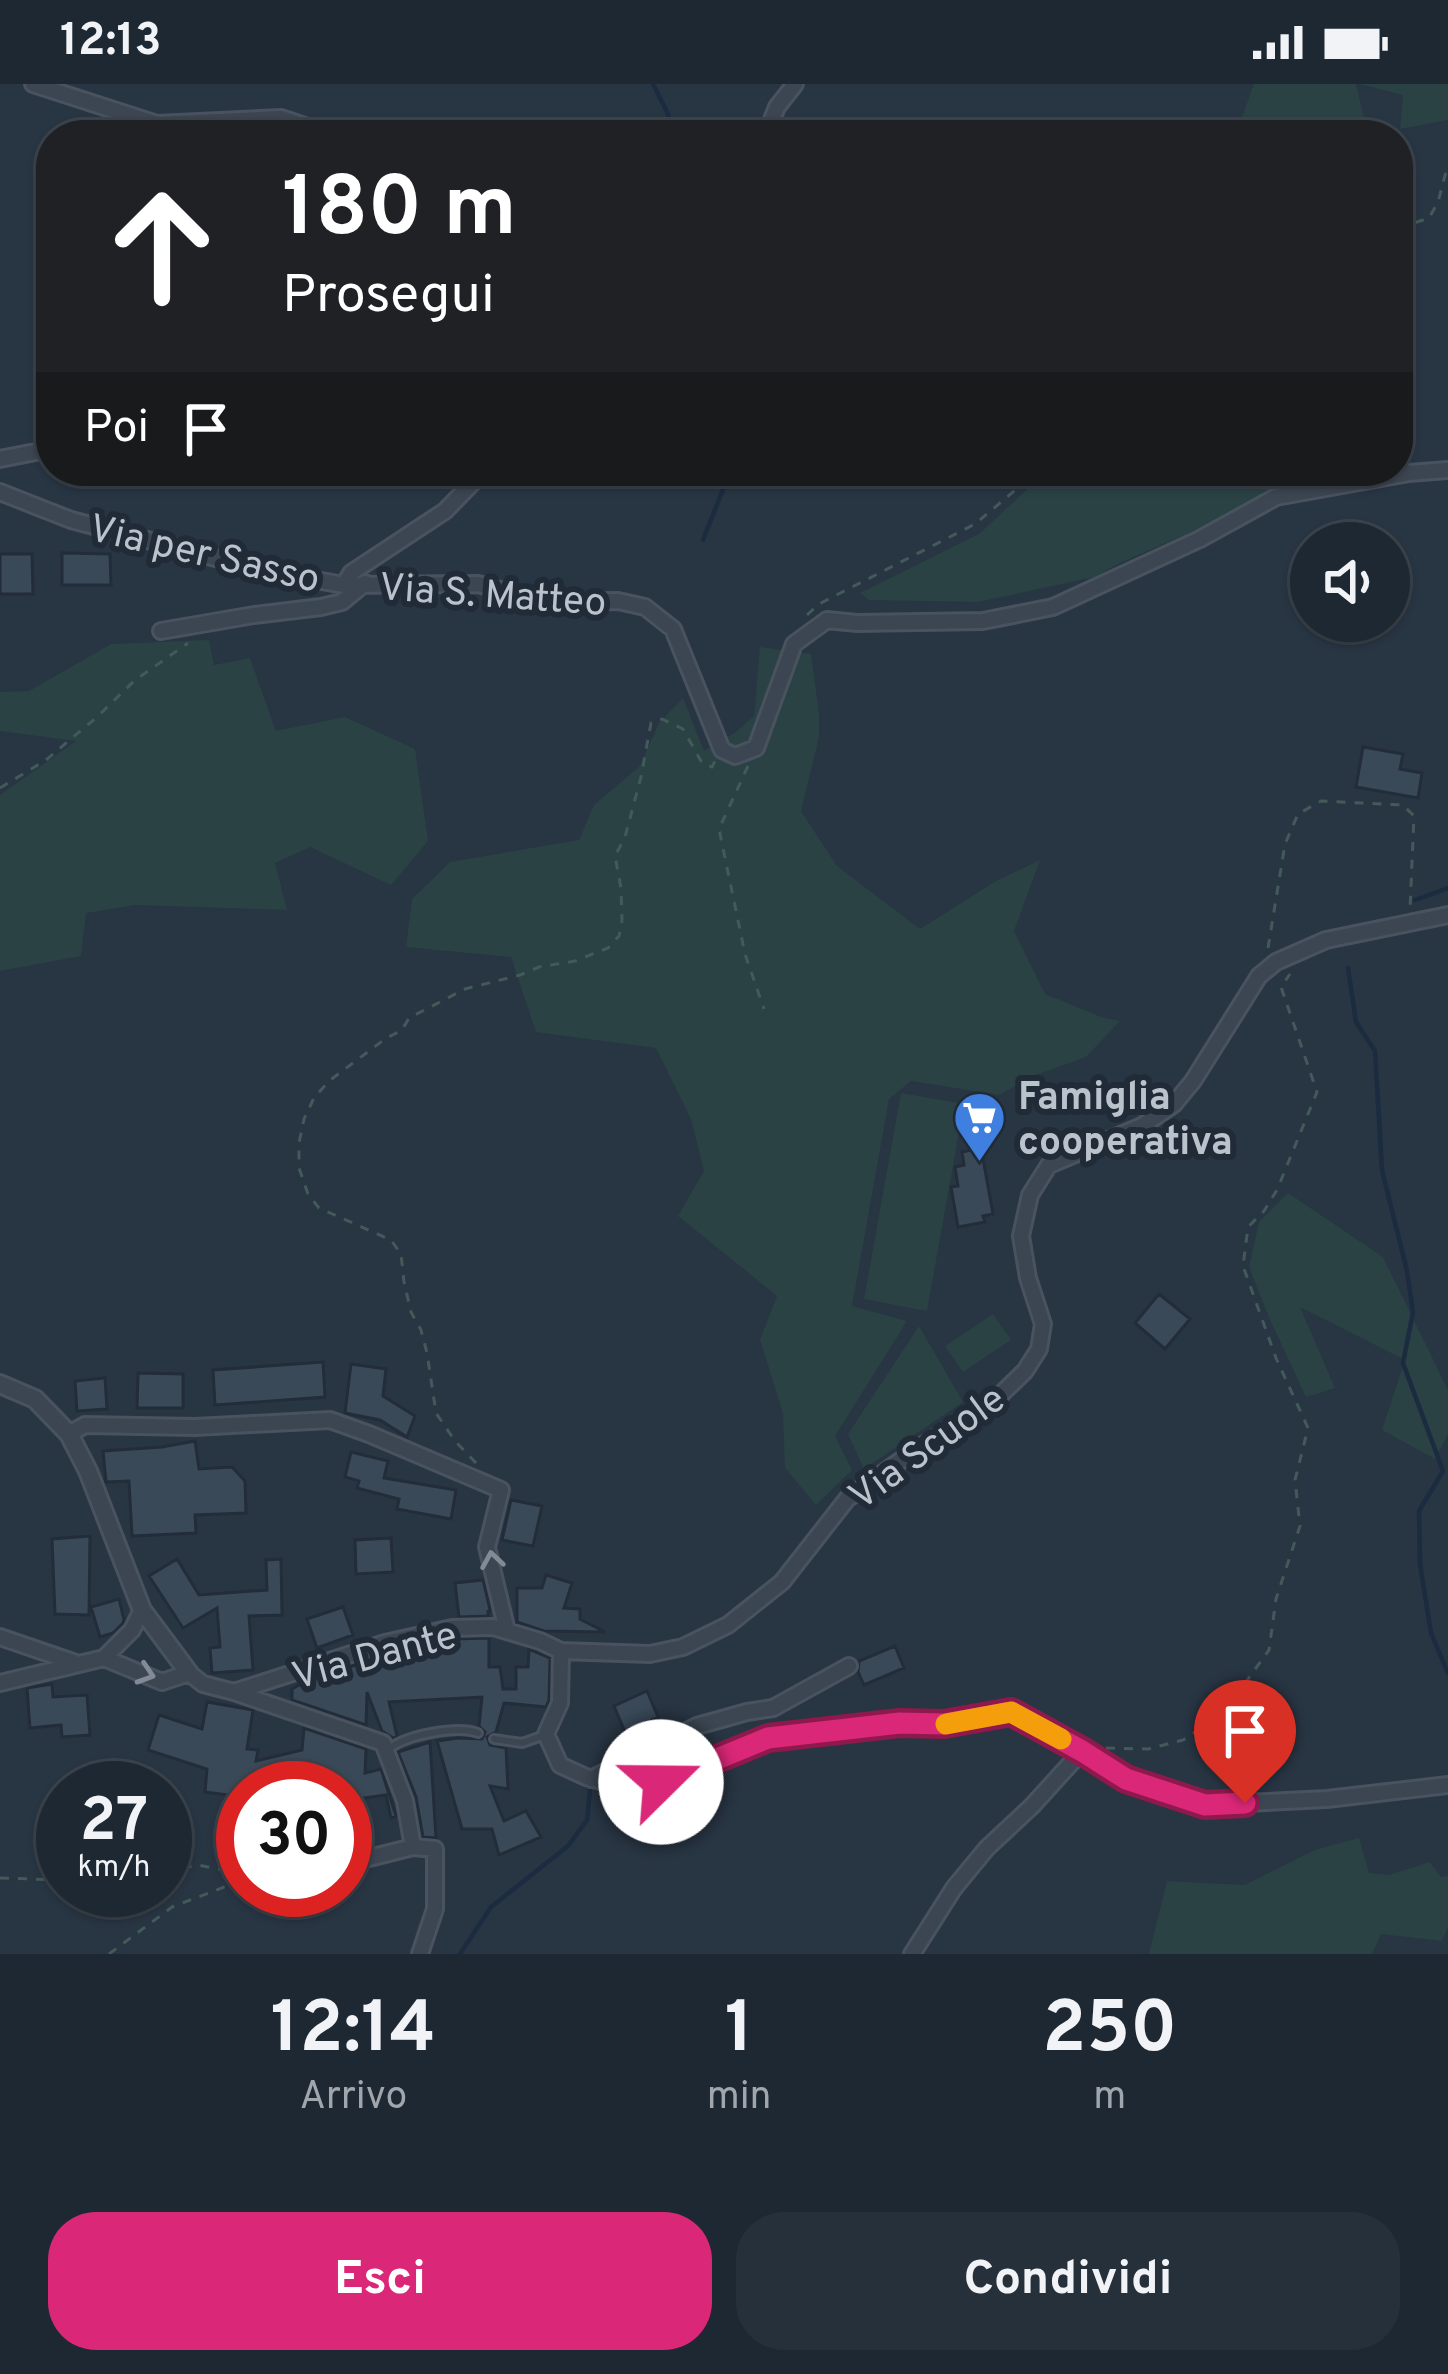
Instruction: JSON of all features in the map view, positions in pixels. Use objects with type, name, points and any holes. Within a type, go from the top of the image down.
[{"type":"street","points":[[32,84],[144,120]]},
{"type":"street","points":[[772,120],[795,84]]},
{"type":"street","points":[[240,120],[287,120]]},
{"type":"street","points":[[0,459],[36,452]]},
{"type":"street","points":[[1413,473],[1448,470]]},
{"type":"street","points":[[344,585],[351,573],[445,511],[469,486]]},
{"type":"street","points":[[722,750],[735,756],[756,748],[794,644],[827,620],[983,621],[1053,608],[1200,539],[1276,497],[1336,486]]},
{"type":"street","name":"Via per Sasso","points":[[0,492],[71,520],[265,571],[344,585]]},
{"type":"street","points":[[161,631],[321,607],[342,602],[365,583]]},
{"type":"street","name":"Via S. Matteo","points":[[344,585],[478,584],[544,602],[618,601],[644,607],[673,629],[722,750]]},
{"type":"street","points":[[1272,966],[1326,940],[1448,916]]},
{"type":"street","name":"Via Scuole","points":[[561,1651],[650,1654],[683,1647],[728,1625],[782,1582],[847,1499],[921,1446],[989,1406],[1039,1349],[1042,1324],[1021,1235],[1030,1195],[1049,1165],[1142,1126],[1174,1104],[1259,976],[1272,966]]},
{"type":"street","points":[[0,1384],[35,1400],[69,1434],[142,1610],[189,1673],[203,1684],[385,1747],[405,1801],[413,1847]]},
{"type":"street","points":[[69,1434],[85,1425],[195,1427],[330,1420],[496,1488],[487,1547],[507,1631]]},
{"type":"street","points":[[104,1658],[132,1630],[142,1610]]},
{"type":"street","name":"Via Dante","points":[[234,1692],[385,1642],[452,1628],[493,1627],[561,1651]]},
{"type":"street","points":[[0,1636],[76,1663]]},
{"type":"street","points":[[561,1651],[560,1703],[546,1734],[560,1765],[620,1786],[661,1782],[768,1738],[900,1723],[944,1724],[1011,1712],[1126,1779],[1205,1805],[1327,1799],[1448,1785]]},
{"type":"street","points":[[0,1682],[104,1658],[162,1682],[189,1673]]},
{"type":"street","points":[[592,1779],[697,1726],[773,1708],[849,1666]]},
{"type":"street","points":[[912,1954],[987,1847],[1082,1751]]},
{"type":"street","points":[[372,1857],[413,1847],[435,1849],[435,1909],[420,1954]]},
{"type":"lane","points":[[385,1747],[400,1740],[467,1729],[478,1733]]},
{"type":"lane","points":[[494,1739],[522,1743],[546,1734]]},
{"type":"path","points":[[1413,223],[1430,218],[1448,164]]},
{"type":"path","points":[[794,644],[798,622],[819,604],[975,524],[1020,486]]},
{"type":"path","points":[[0,788],[46,760],[134,681],[190,642]]},
{"type":"path","points":[[496,1488],[436,1413],[427,1353],[411,1312],[401,1254],[391,1240],[319,1208],[308,1194],[299,1168],[304,1119],[329,1081],[402,1030],[410,1018],[465,989],[608,948],[619,936],[622,921],[615,856],[625,837],[651,723],[662,719],[683,729],[702,763],[712,767],[722,750]]},
{"type":"path","points":[[756,748],[719,829],[745,954],[764,1009]]},
{"type":"path","points":[[1272,966],[1268,945],[1285,844],[1298,814],[1321,801],[1403,805],[1414,816],[1409,923]]},
{"type":"path","points":[[1082,1751],[1117,1746],[1148,1749],[1183,1740],[1204,1726],[1243,1686],[1269,1650],[1276,1599],[1300,1526],[1295,1480],[1308,1428],[1276,1358],[1243,1266],[1248,1227],[1277,1190],[1317,1092],[1281,987],[1295,967]]},
{"type":"path","points":[[0,1878],[36,1879]]},
{"type":"path","points":[[109,1954],[172,1907],[216,1888]]},
{"type":"green space","points":[[1254,84],[1356,84],[1364,120],[1243,120]]},
{"type":"green space","points":[[1360,84],[1448,84],[1448,120],[1413,127],[1413,120],[1401,120],[1403,95]]},
{"type":"green space","points":[[1031,486],[1297,486],[1094,577],[978,602],[869,600],[860,593],[979,534]]},
{"type":"green space","points":[[209,640],[214,665],[250,658],[276,731],[345,717],[415,749],[428,841],[391,885],[310,847],[275,863],[287,910],[135,905],[86,913],[81,956],[0,971],[0,795],[76,741],[0,731],[0,692],[29,691],[111,644]]},
{"type":"green space","points":[[760,647],[811,654],[819,737],[801,811],[837,866],[920,929],[996,881],[1040,860],[1014,931],[1045,994],[1120,1021],[1086,1057],[1030,1077],[1000,1095],[911,1081],[889,1099],[852,1306],[907,1321],[835,1436],[852,1470],[816,1505],[785,1468],[783,1413],[760,1340],[777,1296],[678,1216],[704,1171],[691,1119],[656,1048],[536,1032],[511,957],[406,947],[412,899],[450,862],[579,840],[594,805],[640,766],[659,723],[683,698],[704,751],[736,732],[754,716]]},
{"type":"green space","points":[[901,1093],[964,1104],[927,1311],[864,1299]]},
{"type":"green space","points":[[1288,1193],[1383,1257],[1448,1390],[1448,1434],[1435,1459],[1382,1430],[1405,1360],[1300,1307],[1335,1388],[1306,1397],[1249,1267],[1259,1222]]},
{"type":"green space","points":[[993,1314],[1011,1340],[963,1372],[945,1346]]},
{"type":"green space","points":[[919,1326],[963,1402],[864,1469],[848,1434]]},
{"type":"green space","points":[[1359,1838],[1369,1873],[1389,1875],[1430,1862],[1441,1877],[1448,1876],[1448,1927],[1442,1941],[1381,1934],[1372,1954],[1149,1954],[1167,1881],[1245,1885],[1315,1850]]},
{"type":"building","points":[[62,553],[110,554],[111,585],[62,585]]},
{"type":"building","points":[[0,554],[32,554],[33,594],[0,594]]},
{"type":"building","points":[[1363,747],[1403,754],[1400,769],[1422,773],[1418,798],[1356,787]]},
{"type":"building","points":[[981,1148],[993,1214],[983,1216],[985,1222],[958,1227],[951,1187],[958,1186],[955,1167],[964,1165],[962,1152]]},
{"type":"building","points":[[1159,1294],[1190,1319],[1165,1349],[1135,1323]]},
{"type":"building","points":[[323,1362],[325,1397],[215,1405],[213,1370]]},
{"type":"building","points":[[351,1364],[386,1369],[383,1396],[415,1416],[407,1437],[380,1420],[345,1413]]},
{"type":"building","points":[[138,1373],[183,1374],[183,1408],[137,1408]]},
{"type":"building","points":[[105,1378],[107,1409],[77,1411],[75,1381]]},
{"type":"building","points":[[195,1441],[199,1469],[232,1467],[245,1481],[246,1513],[195,1515],[196,1533],[132,1536],[129,1481],[106,1482],[103,1451]]},
{"type":"building","points":[[351,1452],[388,1461],[384,1478],[456,1490],[451,1519],[397,1509],[399,1499],[357,1488],[359,1481],[345,1477]]},
{"type":"building","points":[[511,1500],[542,1506],[533,1546],[502,1540]]},
{"type":"building","points":[[90,1536],[89,1615],[55,1614],[52,1539]]},
{"type":"building","points":[[391,1538],[393,1572],[356,1574],[355,1540]]},
{"type":"building","points":[[177,1559],[199,1595],[267,1590],[266,1560],[281,1559],[282,1615],[249,1616],[253,1670],[212,1673],[210,1648],[220,1647],[217,1608],[183,1628],[149,1576]]},
{"type":"building","points":[[546,1575],[572,1583],[564,1608],[580,1609],[580,1619],[605,1632],[544,1631],[517,1622],[517,1588],[542,1588]]},
{"type":"building","points":[[483,1580],[488,1616],[459,1617],[455,1583]]},
{"type":"building","points":[[119,1599],[123,1623],[100,1637],[91,1607]]},
{"type":"building","points":[[343,1607],[353,1635],[317,1648],[307,1619]]},
{"type":"building","points":[[489,1638],[489,1667],[500,1667],[503,1689],[516,1689],[516,1667],[528,1667],[529,1649],[550,1658],[546,1707],[504,1703],[496,1732],[487,1737],[490,1745],[506,1748],[508,1789],[490,1786],[504,1821],[526,1811],[541,1837],[499,1855],[492,1829],[462,1829],[437,1741],[482,1739],[482,1697],[389,1702],[397,1736],[393,1738],[382,1731],[367,1692],[366,1725],[292,1700],[292,1689],[306,1681],[371,1660],[419,1652],[422,1646],[453,1639]]},
{"type":"building","points":[[895,1646],[904,1668],[864,1685],[859,1661]]},
{"type":"building","points":[[52,1684],[53,1697],[87,1695],[90,1735],[62,1737],[61,1725],[30,1728],[27,1688]]},
{"type":"building","points":[[647,1691],[658,1717],[625,1732],[614,1706]]},
{"type":"building","points":[[207,1702],[253,1710],[247,1749],[258,1750],[256,1761],[216,1761],[216,1793],[205,1792],[207,1769],[148,1750],[159,1715],[202,1729]]},
{"type":"building","points":[[304,1728],[366,1749],[366,1761],[256,1761],[302,1750]]},
{"type":"building","points":[[430,1742],[436,1838],[423,1837],[416,1797],[398,1752]]},
{"type":"building","points":[[381,1769],[396,1816],[391,1818],[386,1795],[372,1797],[372,1771]]},
{"type":"waterway","points":[[653,84],[669,120]]},
{"type":"waterway","points":[[703,540],[724,486]]},
{"type":"waterway","points":[[1415,900],[1448,888]]},
{"type":"waterway","points":[[1348,968],[1356,1022],[1375,1051],[1382,1170],[1413,1312],[1403,1363],[1443,1471],[1419,1511],[1420,1564],[1431,1633],[1448,1673]]},
{"type":"waterway","points":[[460,1954],[491,1907],[568,1846],[587,1820],[590,1790]]},
{"type":"slow traffic","points":[[946,1724],[1011,1712],[1061,1739]]},
{"type":"place","name":"Famiglia cooperativa","points":[[979,1163]]},
{"type":"route","points":[[661,1782],[768,1738],[900,1723],[944,1724],[1011,1712],[1126,1779],[1205,1805],[1245,1803]]}]
